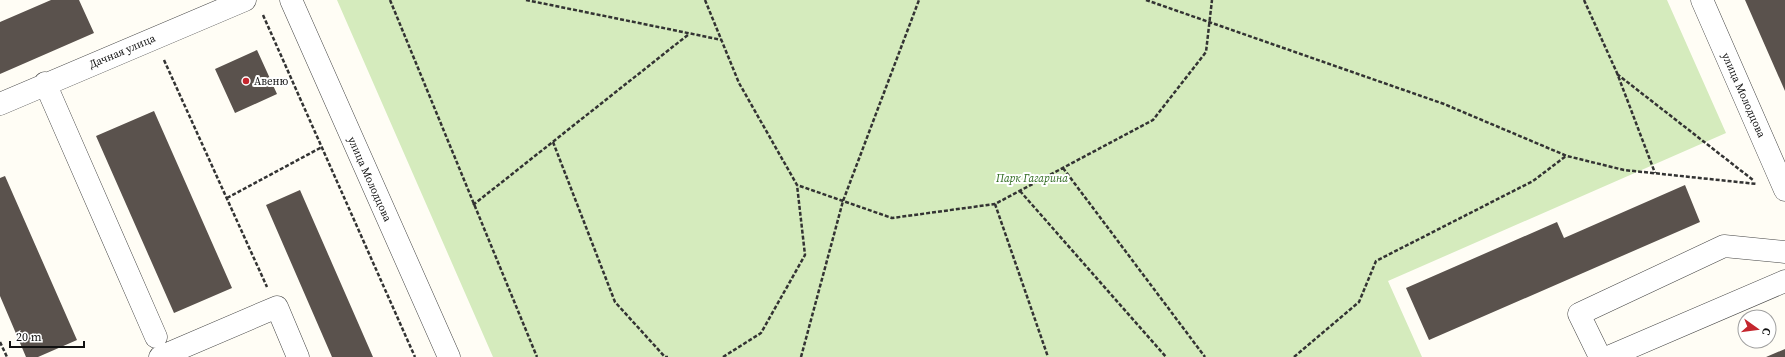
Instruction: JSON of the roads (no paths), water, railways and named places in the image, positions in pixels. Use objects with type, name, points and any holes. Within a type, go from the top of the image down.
[{"type":"street","name":"Дачная улица","points":[[0,104],[45,83],[244,0]]},
{"type":"street","name":"улица Молодцова","points":[[291,0],[449,357]]},
{"type":"street","name":"улица Молодцова","points":[[1702,0],[1785,190]]},
{"type":"street","points":[[45,83],[158,347],[277,307],[298,357]]},
{"type":"street","points":[[1600,357],[1579,314],[1724,246],[1785,252]]},
{"type":"street","points":[[1608,357],[1633,352],[1785,281]]},
{"type":"place","name":"Авеню","points":[[246,81]]},
{"type":"park label","name":"Парк Гагарина","points":[[1032,178]]}]
